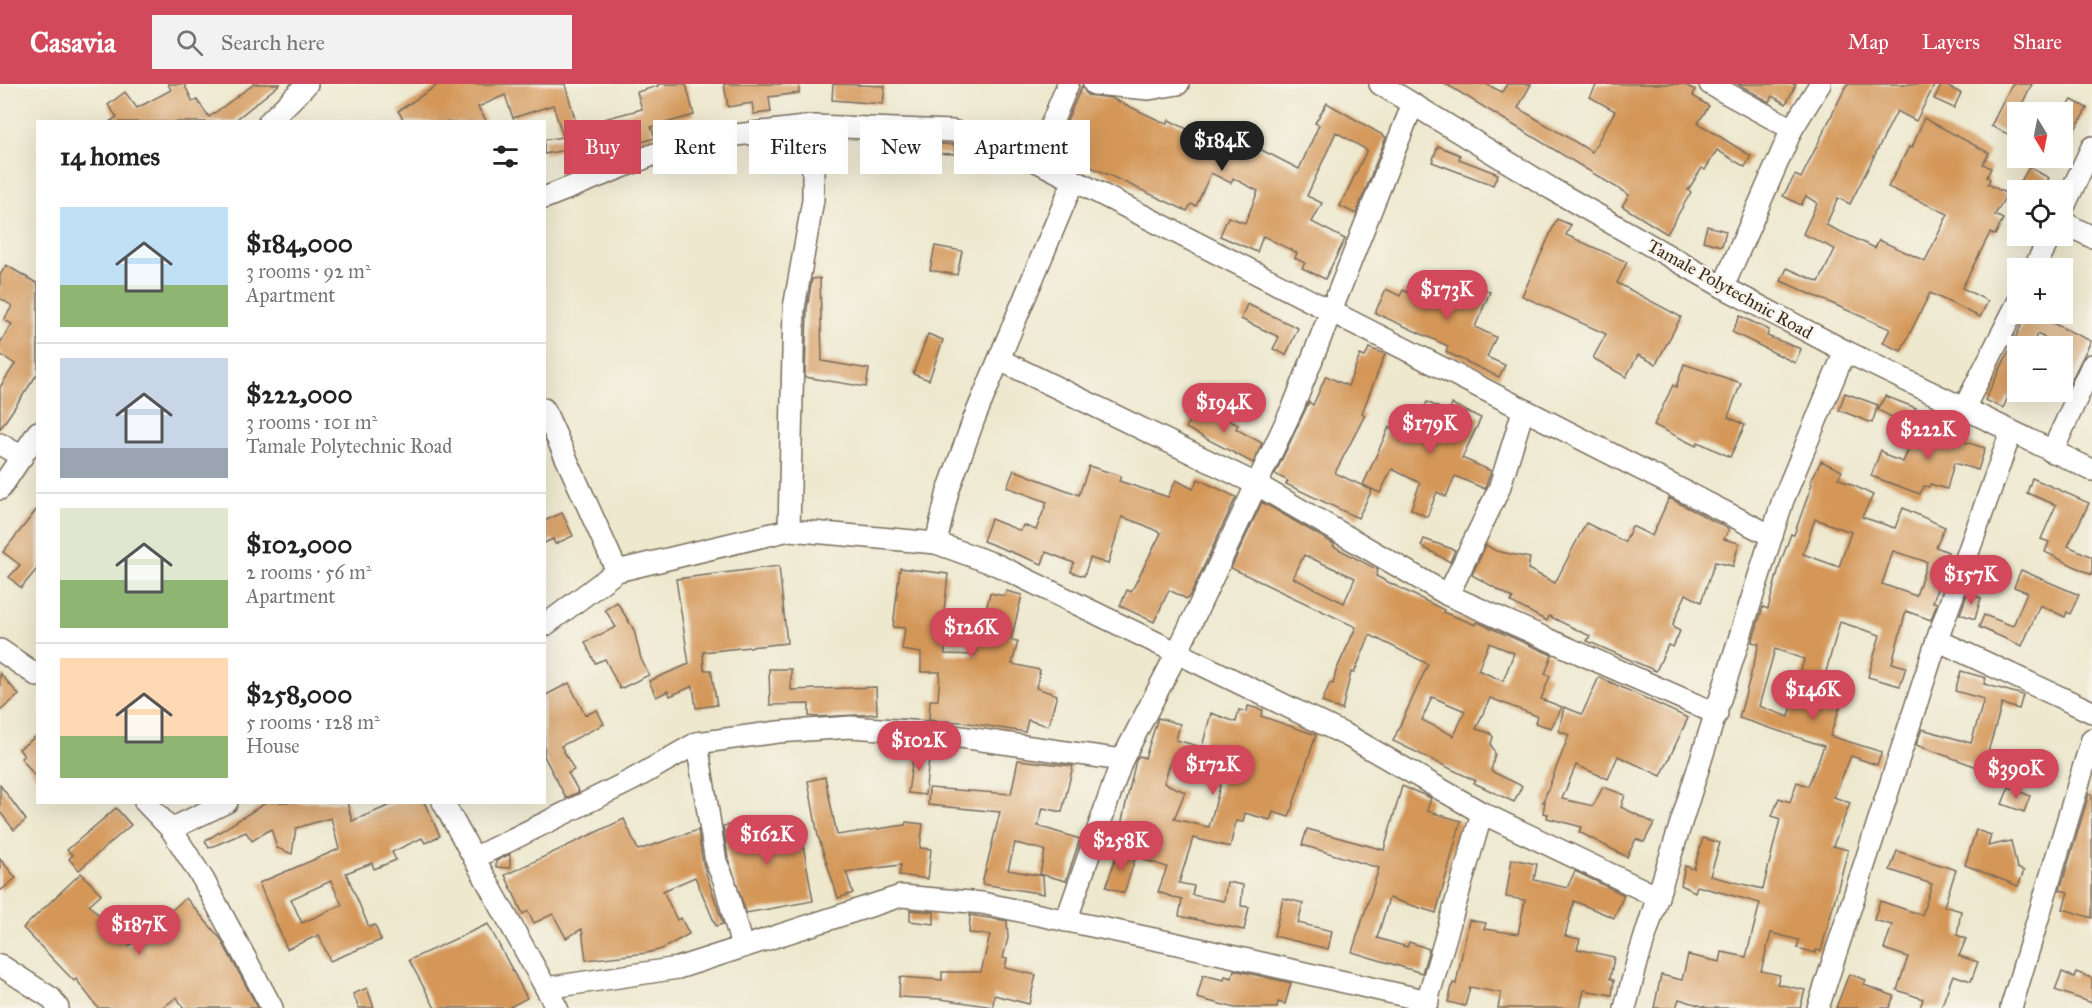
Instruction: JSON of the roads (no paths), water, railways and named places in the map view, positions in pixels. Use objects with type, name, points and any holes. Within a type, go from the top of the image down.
[{"type":"street","points":[[278,118],[307,84]]},
{"type":"street","points":[[1053,120],[1068,84]]},
{"type":"street","points":[[1094,84],[1149,89],[1178,84]]},
{"type":"street","name":"Tamale Polytechnic Road","points":[[1380,84],[1413,106],[1723,287],[1845,351],[2092,470]]},
{"type":"street","points":[[1710,84],[1792,129]]},
{"type":"street","points":[[1723,287],[1792,129],[1820,84]]},
{"type":"street","points":[[1066,921],[1122,760],[1176,653],[1294,405],[1413,106]]},
{"type":"street","points":[[848,127],[954,131]]},
{"type":"street","points":[[546,197],[655,154],[749,133]]},
{"type":"street","points":[[2073,188],[2092,147]]},
{"type":"street","points":[[789,530],[794,308],[813,200],[814,174]]},
{"type":"street","points":[[1059,174],[1772,537]]},
{"type":"street","points":[[936,543],[948,491],[974,419],[1073,182]]},
{"type":"street","points":[[2073,228],[2092,237]]},
{"type":"street","points":[[1964,408],[2007,324]]},
{"type":"street","points":[[1625,1008],[1783,500],[1845,351]]},
{"type":"street","points":[[1000,360],[1256,483],[1448,595],[1717,714]]},
{"type":"street","points":[[2052,452],[2092,365]]},
{"type":"street","points":[[1448,595],[1500,489],[1523,411]]},
{"type":"street","points":[[546,414],[616,571]]},
{"type":"street","points":[[1818,1008],[1937,640],[2011,432]]},
{"type":"street","points":[[0,489],[36,435]]},
{"type":"street","points":[[0,444],[22,457]]},
{"type":"street","points":[[546,624],[616,571],[789,530],[936,543],[997,565],[1350,737],[1482,813],[1658,897]]},
{"type":"street","points":[[1937,640],[2092,712]]},
{"type":"street","points":[[0,650],[36,675]]},
{"type":"street","points":[[474,858],[632,780],[697,743],[778,732],[851,727],[925,732],[1122,760]]},
{"type":"street","points":[[2012,1008],[2092,738]]},
{"type":"street","points":[[697,743],[716,862],[724,880],[742,947]]},
{"type":"street","points":[[147,804],[171,829],[203,879],[272,1008]]},
{"type":"street","points":[[171,829],[223,804]]},
{"type":"street","points":[[444,804],[557,1008]]},
{"type":"street","points":[[546,988],[678,968],[901,896],[982,903],[1426,1004],[1482,813]]},
{"type":"street","points":[[0,965],[51,998],[58,1008]]}]
